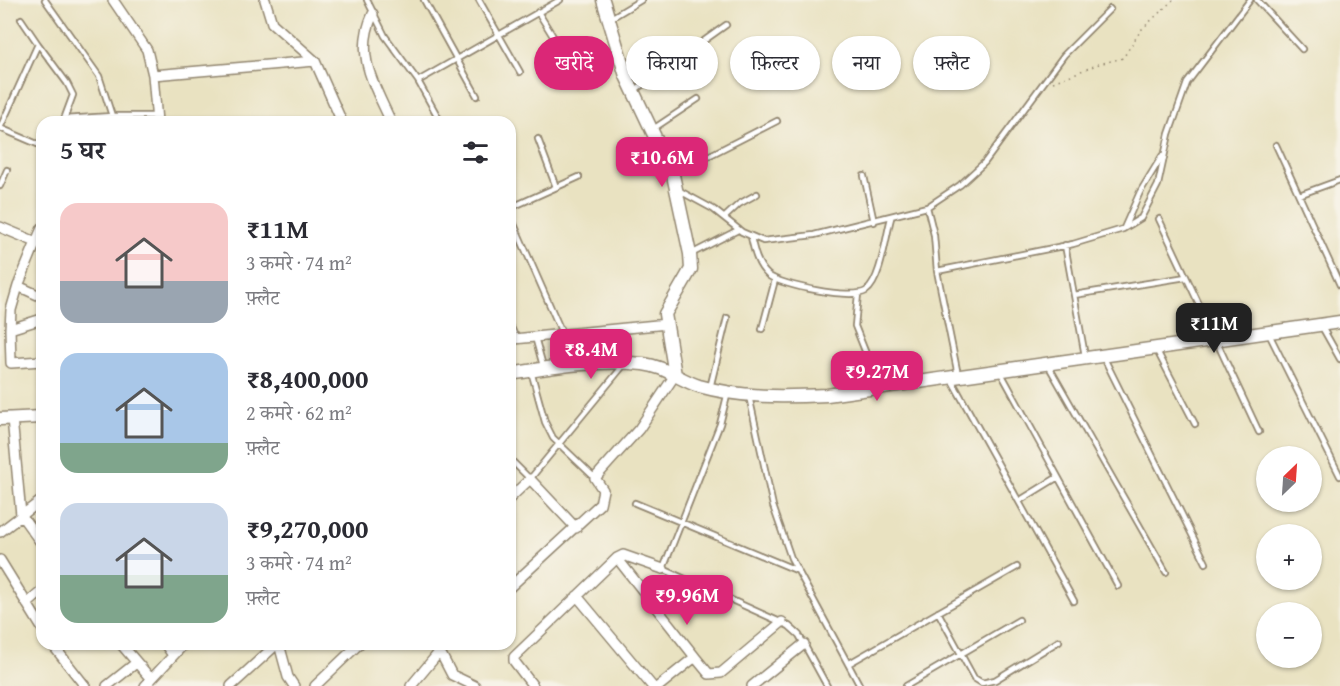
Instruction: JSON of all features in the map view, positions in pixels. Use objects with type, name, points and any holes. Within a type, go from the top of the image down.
[{"type":"street","points":[[112,0],[147,50],[153,75],[157,116]]},
{"type":"street","points":[[265,0],[272,23],[315,61],[339,116]]},
{"type":"street","points":[[516,582],[600,504],[604,497],[603,490],[595,478],[639,429],[675,375],[667,324],[667,308],[691,269],[678,190],[620,60],[603,0]]},
{"type":"street","points":[[373,14],[364,38],[364,52],[373,81],[388,116]]},
{"type":"street","points":[[153,75],[315,61]]},
{"type":"street","points":[[0,227],[36,242],[11,310],[11,363]]},
{"type":"street","points":[[18,286],[36,294]]},
{"type":"street","points":[[10,329],[36,322]]},
{"type":"street","points":[[516,373],[625,363],[653,366],[728,393],[749,396],[827,395],[1084,356],[1340,322]]},
{"type":"street","points":[[516,336],[535,337],[667,324]]},
{"type":"street","points":[[0,363],[36,361]]},
{"type":"street","points":[[36,417],[6,418],[21,515],[36,536]]},
{"type":"street","points":[[516,492],[530,479],[576,528]]},
{"type":"street","points":[[0,532],[36,504]]},
{"type":"street","points":[[533,686],[514,661],[514,657],[617,558],[623,555],[663,569]]},
{"type":"street","points":[[617,558],[709,674],[721,673],[782,622]]},
{"type":"street","points":[[0,560],[36,618]]},
{"type":"street","points":[[27,604],[36,596]]},
{"type":"street","points":[[577,596],[652,686]]},
{"type":"street","points":[[752,686],[804,644]]},
{"type":"street","points":[[57,650],[85,686]]},
{"type":"street","points":[[126,650],[148,682],[178,650]]},
{"type":"street","points":[[169,650],[173,655]]},
{"type":"street","points":[[231,686],[271,650]]},
{"type":"street","points":[[280,650],[288,677],[294,686]]},
{"type":"street","points":[[315,686],[353,650]]},
{"type":"street","points":[[411,686],[441,650]]},
{"type":"street","points":[[444,650],[452,675],[449,686]]},
{"type":"street","points":[[659,686],[695,657]]},
{"type":"street","points":[[107,686],[136,663]]},
{"type":"street","points":[[452,675],[475,686]]},
{"type":"lane","points":[[45,0],[99,76],[112,116]]},
{"type":"lane","points":[[424,0],[477,96]]},
{"type":"lane","points":[[479,0],[520,72]]},
{"type":"lane","points":[[418,81],[560,0]]},
{"type":"lane","points":[[609,20],[641,0]]},
{"type":"lane","points":[[937,271],[1065,245],[1124,230],[1140,218],[1158,185],[1163,154],[1187,83],[1250,0]]},
{"type":"lane","points":[[1257,0],[1302,49]]},
{"type":"lane","points":[[366,1],[385,36],[418,81],[437,116]]},
{"type":"lane","points":[[678,190],[725,217],[738,230],[763,241],[788,240],[891,218],[927,207],[960,185],[985,162],[1038,88],[1077,40],[1110,9]]},
{"type":"lane","points":[[538,12],[553,36]]},
{"type":"lane","points":[[21,19],[73,95],[65,116]]},
{"type":"lane","points":[[633,92],[726,26]]},
{"type":"lane","points":[[36,143],[0,128],[39,44]]},
{"type":"lane","points":[[651,131],[698,99]]},
{"type":"lane","points":[[673,175],[777,121]]},
{"type":"lane","points":[[538,139],[556,187]]},
{"type":"lane","points":[[1276,145],[1338,274],[1340,285]]},
{"type":"lane","points":[[1124,230],[1140,192],[1163,154]]},
{"type":"lane","points":[[0,186],[7,170]]},
{"type":"lane","points":[[864,176],[874,222]]},
{"type":"lane","points":[[516,205],[579,177]]},
{"type":"lane","points":[[1299,195],[1340,180]]},
{"type":"lane","points":[[725,217],[739,204],[757,194]]},
{"type":"lane","points":[[927,207],[934,235],[937,271],[954,376],[1074,601]]},
{"type":"lane","points":[[751,237],[758,262],[775,280],[858,294],[865,291],[875,279],[891,218]]},
{"type":"lane","points":[[1159,219],[1260,432]]},
{"type":"lane","points":[[516,229],[562,334]]},
{"type":"lane","points":[[690,254],[738,230]]},
{"type":"lane","points":[[1065,245],[1084,356]]},
{"type":"lane","points":[[1074,296],[1186,277]]},
{"type":"lane","points":[[762,329],[775,280]]},
{"type":"lane","points":[[858,294],[855,326],[867,356],[872,388]]},
{"type":"lane","points":[[710,388],[727,318]]},
{"type":"lane","points":[[1321,325],[1340,359]]},
{"type":"lane","points":[[1268,332],[1340,477]]},
{"type":"lane","points":[[535,337],[537,370],[545,422],[558,444],[595,478]]},
{"type":"lane","points":[[1155,346],[1195,424]]},
{"type":"lane","points":[[1102,354],[1206,562]]},
{"type":"lane","points":[[516,465],[530,479],[625,363]]},
{"type":"lane","points":[[1046,363],[1166,572]]},
{"type":"lane","points":[[999,370],[1118,586]]},
{"type":"lane","points":[[728,393],[720,424],[663,569],[782,622],[794,630],[826,686]]},
{"type":"lane","points":[[749,396],[773,506],[797,570],[860,686]]},
{"type":"lane","points":[[1019,501],[1058,477]]},
{"type":"lane","points":[[635,503],[797,570]]},
{"type":"lane","points":[[848,664],[1017,567]]},
{"type":"lane","points":[[938,612],[978,682],[988,683],[1059,641]]},
{"type":"lane","points":[[906,686],[1019,620]]},
{"type":"path","points":[[1038,88],[1099,64],[1123,58],[1142,30],[1173,0]]}]
